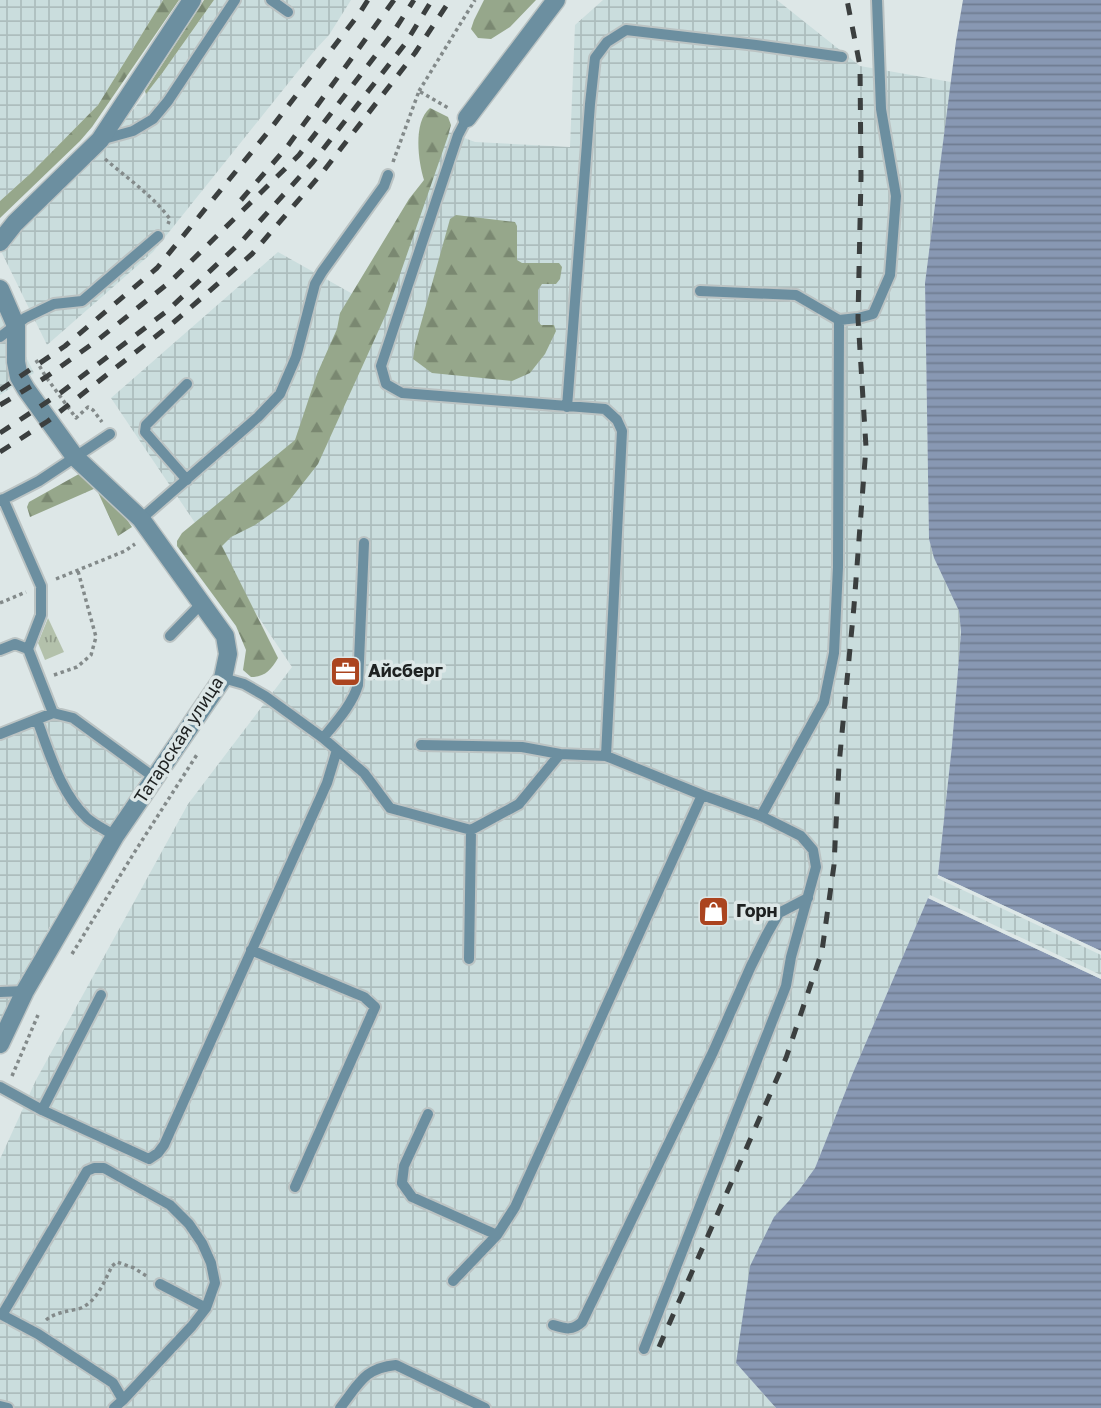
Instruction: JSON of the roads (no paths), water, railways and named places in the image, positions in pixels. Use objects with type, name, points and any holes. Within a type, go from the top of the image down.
[{"type":"street","points":[[0,241],[100,140],[192,0]]},
{"type":"street","points":[[467,118],[556,0]]},
{"type":"street","points":[[0,289],[16,326]]},
{"type":"street","name":"Татарская улица","points":[[0,1044],[25,991],[115,836],[223,678],[228,654],[225,636],[146,525],[75,457],[19,377],[16,362],[16,326]]},
{"type":"lane","points":[[100,140],[133,131],[153,119],[168,101],[235,0]]},
{"type":"lane","points":[[271,0],[288,12]]},
{"type":"lane","points":[[700,291],[796,295],[839,320],[873,314],[890,275],[895,196],[881,109],[877,0]]},
{"type":"lane","points":[[568,407],[590,104],[595,58],[607,42],[626,30],[842,57]]},
{"type":"lane","points":[[467,118],[458,135],[381,366],[386,384],[402,393],[605,409],[617,421],[622,431],[606,756]]},
{"type":"lane","points":[[146,525],[187,480],[280,394],[296,356],[315,284],[384,186],[388,175]]},
{"type":"lane","points":[[0,337],[25,318],[54,304],[82,301],[158,236]]},
{"type":"lane","points":[[761,816],[824,702],[834,653],[838,567],[839,320]]},
{"type":"lane","points":[[187,384],[146,425],[145,432],[187,480]]},
{"type":"lane","points":[[53,713],[28,649],[41,615],[41,586],[2,500],[39,481],[110,434]]},
{"type":"lane","points":[[323,738],[344,712],[358,685],[363,542]]},
{"type":"lane","points":[[170,636],[202,603]]},
{"type":"lane","points":[[0,650],[15,644],[28,649]]},
{"type":"lane","points":[[223,678],[244,684],[265,696],[323,738],[365,773],[390,808],[471,830],[519,804],[560,754]]},
{"type":"lane","points":[[0,734],[53,713],[73,718],[155,778]]},
{"type":"lane","points":[[37,720],[60,779],[76,806],[90,820],[115,836]]},
{"type":"lane","points":[[421,745],[522,747],[560,754],[606,756],[761,816],[801,836],[813,850],[816,867],[791,957],[786,986],[644,1349]]},
{"type":"lane","points":[[3,1089],[149,1159],[158,1153],[164,1145],[327,783],[337,750]]},
{"type":"lane","points":[[453,1281],[497,1235],[515,1207],[702,795]]},
{"type":"lane","points":[[469,960],[471,830]]},
{"type":"lane","points":[[553,1325],[566,1329],[576,1328],[582,1322],[767,934],[779,914],[808,898]]},
{"type":"lane","points":[[251,950],[364,997],[375,1007],[295,1187]]},
{"type":"lane","points":[[0,992],[25,991]]},
{"type":"lane","points":[[42,1110],[101,995]]},
{"type":"lane","points":[[428,1114],[404,1167],[402,1183],[412,1196],[497,1235]]},
{"type":"lane","points":[[94,1168],[104,1168],[170,1205],[190,1224],[211,1263],[215,1283],[206,1308],[176,1344],[118,1404],[113,1383],[38,1334],[1,1316],[87,1171],[94,1168]]},
{"type":"lane","points":[[160,1284],[206,1308]]},
{"type":"lane","points":[[340,1408],[367,1374],[381,1366],[396,1365],[485,1408]]},
{"type":"lane","points":[[0,1406],[8,1408]]},
{"type":"water","points":[[963,0],[1101,0],[1101,951],[938,875],[961,632],[959,611],[934,558],[929,539],[925,283]]},
{"type":"water","points":[[928,898],[1101,979],[1101,1408],[776,1408],[736,1363],[750,1266],[774,1217],[815,1168]]},
{"type":"railway","points":[[0,390],[65,346],[157,268],[268,132],[368,0]]},
{"type":"railway","points":[[241,200],[287,147],[394,0]]},
{"type":"railway","points":[[0,405],[46,377],[99,339],[171,281],[299,155],[392,34],[414,0]]},
{"type":"railway","points":[[0,433],[59,394],[167,311],[241,242],[313,162],[405,44],[432,0]]},
{"type":"railway","points":[[0,452],[48,421],[174,322],[252,254],[322,173],[415,53],[450,0]]},
{"type":"railway","points":[[659,1347],[786,1058],[822,951],[834,865],[839,765],[866,447],[858,318],[860,66],[847,0]]},
{"type":"place","name":"Айсберг","points":[[345,671]]},
{"type":"place","name":"Горн","points":[[713,911]]}]
